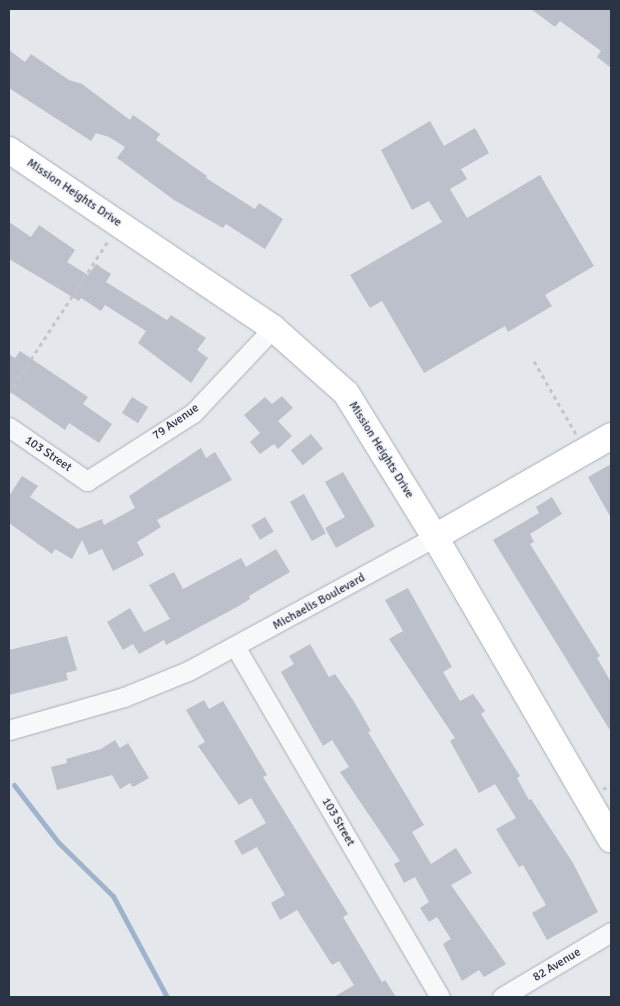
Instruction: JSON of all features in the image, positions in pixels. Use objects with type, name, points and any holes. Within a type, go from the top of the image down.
[{"type":"street","name":"Mission Heights Drive","points":[[9,150],[274,328],[346,393],[435,537],[611,840]]},
{"type":"street","name":"79 Avenue","points":[[87,481],[193,414],[274,328]]},
{"type":"street","name":"103 Street","points":[[9,427],[87,481]]},
{"type":"street","name":"Michaelis Boulevard","points":[[9,730],[132,694],[236,648],[611,436]]},
{"type":"street","name":"103 Street","points":[[236,648],[440,997]]},
{"type":"street","name":"82 Avenue","points":[[502,997],[611,932]]},
{"type":"path","points":[[9,393],[118,224]]},
{"type":"path","points":[[534,361],[576,435]]},
{"type":"building","points":[[531,9],[611,9],[611,68],[597,57],[601,51],[560,21],[555,27]]},
{"type":"building","points":[[9,50],[25,62],[31,54],[69,80],[82,84],[130,120],[133,115],[160,134],[156,140],[207,176],[206,178],[255,209],[259,203],[283,219],[265,249],[226,224],[223,228],[174,200],[117,158],[125,147],[109,137],[96,133],[91,141],[9,88]]},
{"type":"building","points":[[430,121],[444,146],[475,128],[489,153],[461,169],[467,179],[450,189],[467,218],[540,175],[594,266],[545,295],[552,306],[508,332],[505,326],[424,373],[382,301],[370,308],[350,275],[442,222],[429,201],[412,210],[381,150]]},
{"type":"building","points":[[9,222],[31,237],[39,225],[75,250],[67,262],[88,275],[96,264],[111,274],[106,282],[167,320],[171,315],[206,338],[197,350],[208,358],[191,383],[138,343],[146,331],[105,305],[101,311],[81,298],[79,301],[9,259]]},
{"type":"building","points":[[20,351],[88,397],[83,404],[112,424],[99,443],[69,423],[65,430],[9,391],[9,354],[15,358]]},
{"type":"building","points":[[282,396],[293,408],[278,421],[292,436],[278,449],[274,444],[260,454],[250,442],[260,433],[244,415],[265,397],[272,404]]},
{"type":"building","points":[[132,397],[148,407],[138,423],[122,413]]},
{"type":"building","points":[[311,434],[323,449],[303,465],[291,450]]},
{"type":"building","points":[[201,448],[206,458],[215,452],[232,480],[157,520],[161,527],[137,542],[144,555],[113,571],[102,549],[89,555],[82,540],[72,559],[55,549],[52,554],[9,523],[9,496],[22,476],[38,486],[30,497],[78,529],[102,519],[104,525],[135,508],[129,496]]},
{"type":"building","points":[[611,464],[611,518],[588,477]]},
{"type":"building","points":[[343,472],[375,526],[336,548],[325,528],[345,517],[325,482]]},
{"type":"building","points":[[304,494],[326,533],[312,541],[290,502]]},
{"type":"building","points":[[552,497],[562,514],[530,534],[534,542],[530,544],[600,656],[597,658],[611,682],[611,732],[493,540],[539,513],[536,507]]},
{"type":"building","points":[[265,517],[274,532],[260,540],[251,525]]},
{"type":"building","points":[[276,549],[290,572],[249,596],[250,599],[237,607],[166,645],[164,640],[139,654],[133,644],[123,650],[107,622],[130,608],[144,632],[170,619],[149,585],[174,572],[183,589],[241,558],[246,567]]},
{"type":"building","points":[[408,588],[452,667],[443,672],[460,701],[473,694],[485,711],[481,714],[520,776],[517,778],[529,800],[531,799],[573,863],[598,912],[547,940],[532,913],[546,905],[523,865],[519,867],[496,829],[516,818],[495,784],[479,793],[450,741],[455,738],[389,639],[403,631],[385,600]]},
{"type":"building","points":[[67,636],[77,670],[66,673],[68,680],[9,695],[9,650]]},
{"type":"building","points":[[310,644],[329,677],[335,674],[353,700],[371,731],[368,732],[424,825],[412,832],[431,864],[456,848],[472,873],[451,885],[506,964],[484,977],[479,970],[462,981],[443,944],[451,939],[437,917],[429,922],[420,908],[429,902],[415,877],[404,883],[394,864],[400,861],[340,772],[349,767],[332,740],[323,746],[281,672],[294,664],[289,656]]},
{"type":"building","points":[[204,700],[209,709],[223,701],[267,775],[263,777],[348,914],[343,917],[382,982],[385,980],[396,997],[334,997],[354,985],[339,961],[332,965],[297,910],[280,920],[271,903],[285,895],[257,847],[242,855],[234,841],[266,823],[251,798],[239,805],[198,746],[205,742],[186,710]]},
{"type":"building","points":[[115,740],[120,748],[128,743],[149,778],[133,787],[130,783],[120,789],[112,775],[57,790],[51,767],[67,763],[66,759],[101,749]]},
{"type":"waterway","points":[[14,785],[58,842],[113,896],[167,997]]}]
